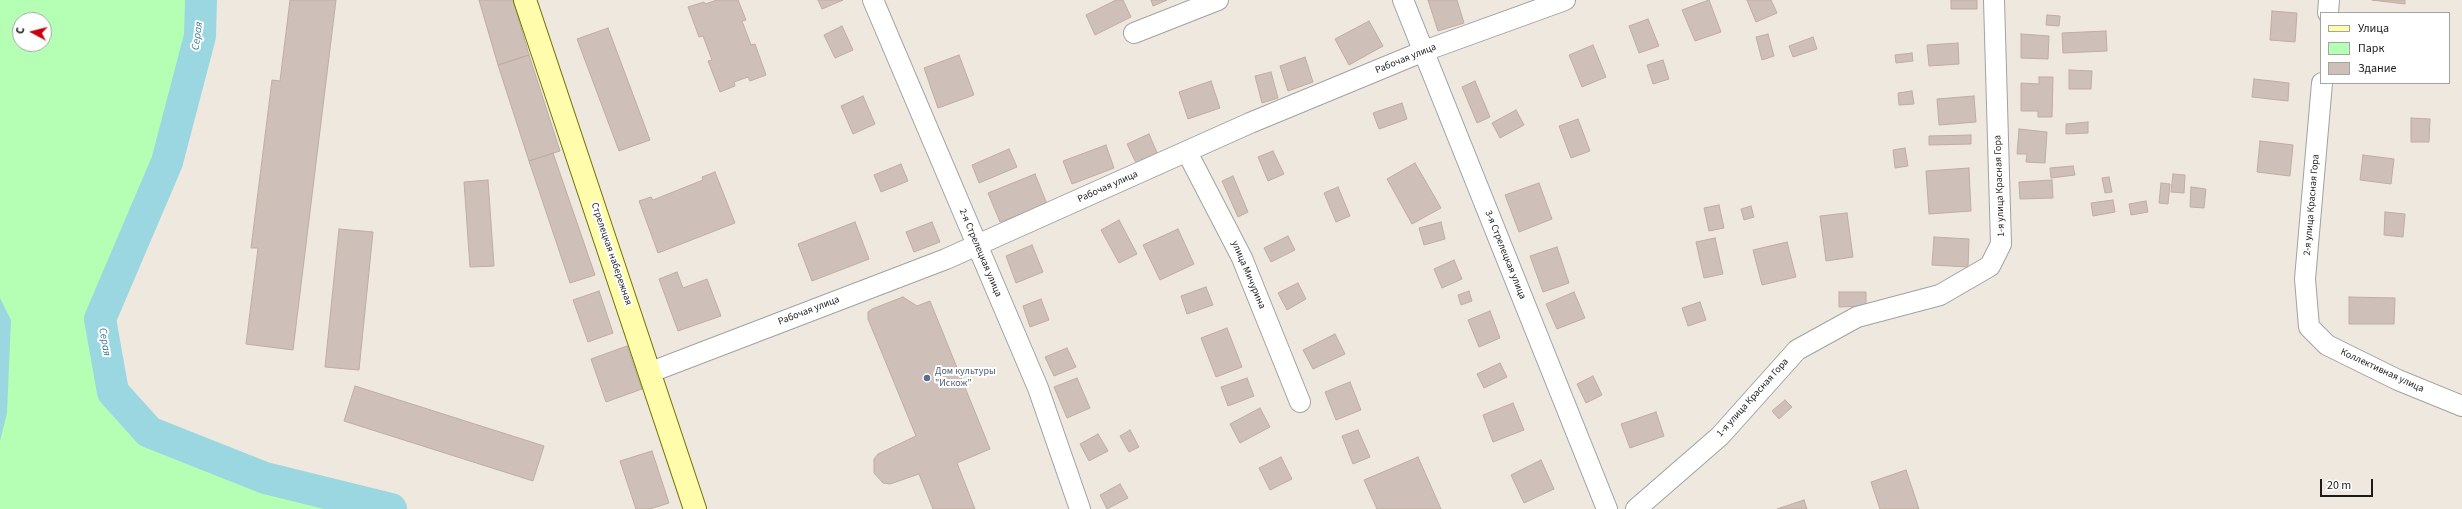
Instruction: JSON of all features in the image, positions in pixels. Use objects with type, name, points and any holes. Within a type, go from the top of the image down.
[{"type":"street","name":"Стрелецкая набережная","points":[[525,0],[651,372],[695,509]]},
{"type":"street","name":"2-я Стрелецкая улица","points":[[874,0],[976,246],[1038,388],[1080,509]]},
{"type":"street","points":[[1134,33],[1218,0]]},
{"type":"street","name":"3-я Стрелецкая улица","points":[[1403,0],[1607,509]]},
{"type":"street","name":"Рабочая улица","points":[[651,372],[946,259],[1187,152],[1424,51],[1565,0]]},
{"type":"street","name":"1-я улица Красная Гора","points":[[1636,509],[1720,436],[1797,350],[1857,316],[1940,295],[1990,266],[2001,244],[1994,0]]},
{"type":"street","points":[[2328,12],[2329,0]]},
{"type":"street","name":"2-я улица Красная Гора","points":[[2309,327],[2306,279],[2322,84]]},
{"type":"street","name":"улица Мичурина","points":[[1187,152],[1242,258],[1300,402]]},
{"type":"street","name":"Коллективная улица","points":[[2309,327],[2327,346],[2398,380],[2462,406]]},
{"type":"green space","points":[[0,0],[193,0],[181,73],[155,160],[91,307],[102,379],[140,437],[223,473],[329,505],[329,509],[0,509]]},
{"type":"water","points":[[0,298],[11,320],[7,413],[0,441]]},
{"type":"building","points":[[290,0],[336,0],[293,350],[246,344],[258,248],[251,248],[272,80],[280,81]]},
{"type":"building","points":[[479,0],[513,0],[529,55],[498,65]]},
{"type":"building","points":[[717,0],[738,0],[746,20],[742,21],[751,45],[755,44],[766,75],[750,81],[748,77],[734,82],[735,86],[720,92],[708,61],[712,60],[703,36],[699,37],[688,7]]},
{"type":"building","points":[[818,0],[843,0],[822,9]]},
{"type":"building","points":[[1116,0],[1123,0],[1131,17],[1095,35],[1086,15]]},
{"type":"building","points":[[1151,0],[1167,0],[1153,6]]},
{"type":"building","points":[[1428,0],[1457,0],[1464,23],[1438,31]]},
{"type":"building","points":[[1709,0],[1721,32],[1695,41],[1682,10]]},
{"type":"building","points":[[1747,0],[1771,0],[1777,13],[1756,22]]},
{"type":"building","points":[[1951,0],[1977,0],[1977,9],[1951,9]]},
{"type":"building","points":[[2372,0],[2405,0],[2405,4]]},
{"type":"building","points":[[2272,11],[2297,13],[2295,42],[2270,40]]},
{"type":"building","points":[[2047,15],[2060,16],[2059,26],[2046,25]]},
{"type":"building","points":[[1648,19],[1659,46],[1639,53],[1629,26]]},
{"type":"building","points":[[1369,21],[1383,46],[1349,65],[1335,39]]},
{"type":"building","points":[[842,26],[853,50],[835,58],[824,35]]},
{"type":"building","points":[[608,28],[650,140],[619,151],[577,39]]},
{"type":"building","points":[[2106,31],[2107,51],[2063,53],[2062,33]]},
{"type":"building","points":[[1768,34],[1774,56],[1762,60],[1756,37]]},
{"type":"building","points":[[2021,34],[2049,36],[2048,59],[2021,58]]},
{"type":"building","points":[[1813,37],[1817,49],[1793,57],[1789,46]]},
{"type":"building","points":[[1958,43],[1959,64],[1929,66],[1927,45]]},
{"type":"building","points":[[1593,45],[1606,77],[1582,87],[1569,55]]},
{"type":"building","points":[[1912,53],[1913,61],[1896,63],[1895,55]]},
{"type":"building","points":[[529,55],[560,151],[529,161],[498,65]]},
{"type":"building","points":[[959,55],[974,95],[938,108],[924,68]]},
{"type":"building","points":[[1305,57],[1313,82],[1288,91],[1280,66]]},
{"type":"building","points":[[1663,60],[1669,79],[1653,84],[1647,65]]},
{"type":"building","points":[[2069,70],[2092,71],[2091,89],[2069,89]]},
{"type":"building","points":[[1271,72],[1278,98],[1262,103],[1255,76]]},
{"type":"building","points":[[2039,77],[2053,77],[2052,117],[2038,117],[2038,111],[2021,111],[2021,83],[2039,84]]},
{"type":"building","points":[[2254,79],[2289,83],[2288,101],[2252,97]]},
{"type":"building","points":[[1211,81],[1220,108],[1188,119],[1179,92]]},
{"type":"building","points":[[1475,81],[1490,117],[1477,123],[1462,87]]},
{"type":"building","points":[[1912,91],[1914,104],[1899,105],[1898,93]]},
{"type":"building","points":[[863,96],[875,124],[853,134],[841,106]]},
{"type":"building","points":[[1974,96],[1976,122],[1939,125],[1937,99]]},
{"type":"building","points":[[1402,103],[1407,119],[1379,129],[1373,113]]},
{"type":"building","points":[[1516,110],[1524,125],[1500,138],[1492,123]]},
{"type":"building","points":[[2411,118],[2430,119],[2429,142],[2411,142]]},
{"type":"building","points":[[1578,119],[1590,151],[1571,158],[1559,126]]},
{"type":"building","points":[[2088,122],[2088,133],[2066,134],[2066,124]]},
{"type":"building","points":[[2019,129],[2047,132],[2045,163],[2026,162],[2027,154],[2017,154]]},
{"type":"building","points":[[1149,134],[1158,155],[1137,165],[1127,144]]},
{"type":"building","points":[[1971,135],[1971,144],[1929,145],[1929,136]]},
{"type":"building","points":[[2260,141],[2293,145],[2290,176],[2257,172]]},
{"type":"building","points":[[1106,145],[1114,168],[1072,184],[1063,161]]},
{"type":"building","points":[[1905,148],[1908,166],[1895,168],[1893,150]]},
{"type":"building","points":[[1009,149],[1017,167],[979,183],[972,165]]},
{"type":"building","points":[[1273,151],[1284,174],[1268,181],[1258,157]]},
{"type":"building","points":[[553,153],[595,275],[570,283],[529,161]]},
{"type":"building","points":[[2363,155],[2394,159],[2391,184],[2360,180]]},
{"type":"building","points":[[1415,163],[1441,208],[1412,224],[1387,179]]},
{"type":"building","points":[[901,164],[908,181],[881,192],[874,175]]},
{"type":"building","points":[[2073,166],[2075,175],[2051,178],[2050,168]]},
{"type":"building","points":[[1969,168],[1971,211],[1929,214],[1926,171]]},
{"type":"building","points":[[715,172],[735,223],[658,253],[639,201],[651,197],[653,200],[703,180],[702,177]]},
{"type":"building","points":[[1035,174],[1047,204],[1000,222],[988,193]]},
{"type":"building","points":[[2173,174],[2185,175],[2184,193],[2171,192]]},
{"type":"building","points":[[1233,176],[1248,212],[1238,217],[1222,181]]},
{"type":"building","points":[[2109,177],[2112,192],[2105,193],[2102,178]]},
{"type":"building","points":[[488,180],[494,266],[470,267],[464,182]]},
{"type":"building","points":[[2052,180],[2053,198],[2020,199],[2019,182]]},
{"type":"building","points":[[1539,183],[1552,219],[1519,232],[1505,195]]},
{"type":"building","points":[[2161,183],[2170,184],[2168,204],[2159,203]]},
{"type":"building","points":[[1338,187],[1350,216],[1336,222],[1324,193]]},
{"type":"building","points":[[2191,187],[2206,189],[2204,208],[2190,207]]},
{"type":"building","points":[[2113,200],[2115,212],[2093,216],[2091,203]]},
{"type":"building","points":[[2146,201],[2148,212],[2131,215],[2129,204]]},
{"type":"building","points":[[1719,205],[1724,228],[1709,231],[1704,208]]},
{"type":"building","points":[[1751,206],[1754,217],[1744,220],[1741,209]]},
{"type":"building","points":[[2385,212],[2405,214],[2403,237],[2384,235]]},
{"type":"building","points":[[1847,213],[1853,257],[1826,261],[1820,216]]},
{"type":"building","points":[[1119,220],[1137,254],[1119,263],[1101,230]]},
{"type":"building","points":[[855,222],[869,259],[812,281],[798,244]]},
{"type":"building","points":[[932,222],[940,242],[914,252],[906,232]]},
{"type":"building","points":[[1441,222],[1445,239],[1424,245],[1419,228]]},
{"type":"building","points":[[339,229],[373,232],[359,370],[325,367]]},
{"type":"building","points":[[1178,229],[1194,264],[1160,280],[1143,245]]},
{"type":"building","points":[[1288,236],[1295,250],[1271,262],[1264,248]]},
{"type":"building","points":[[1934,237],[1969,239],[1968,267],[1932,265]]},
{"type":"building","points":[[1715,238],[1723,274],[1704,278],[1696,242]]},
{"type":"building","points":[[1787,242],[1796,277],[1762,285],[1753,250]]},
{"type":"building","points":[[1032,245],[1043,272],[1016,283],[1006,256]]},
{"type":"building","points":[[1557,247],[1569,283],[1543,292],[1530,256]]},
{"type":"building","points":[[1454,260],[1462,279],[1442,288],[1434,269]]},
{"type":"building","points":[[677,272],[683,288],[707,279],[721,316],[678,331],[659,279]]},
{"type":"building","points":[[1298,283],[1306,299],[1287,310],[1278,293]]},
{"type":"building","points":[[1206,287],[1213,305],[1187,314],[1181,296]]},
{"type":"building","points":[[599,291],[613,333],[588,342],[573,300]]},
{"type":"building","points":[[1469,291],[1472,301],[1461,305],[1458,295]]},
{"type":"building","points":[[1574,292],[1585,318],[1557,329],[1546,304]]},
{"type":"building","points":[[1839,292],[1866,292],[1866,306],[1839,307]]},
{"type":"building","name":"Дом культуры \"Искож\"","points":[[903,297],[917,306],[930,301],[990,449],[957,463],[975,509],[933,509],[919,474],[890,484],[883,483],[874,473],[874,459],[878,454],[916,436],[868,319],[868,312],[872,309]]},
{"type":"building","points":[[2349,297],[2395,298],[2394,324],[2349,324]]},
{"type":"building","points":[[1041,299],[1049,320],[1030,327],[1023,306]]},
{"type":"building","points":[[1700,302],[1706,320],[1688,326],[1682,308]]},
{"type":"building","points":[[1490,311],[1500,338],[1479,347],[1468,320]]},
{"type":"building","points":[[1227,328],[1242,367],[1216,377],[1201,338]]},
{"type":"building","points":[[1335,334],[1345,354],[1313,369],[1303,350]]},
{"type":"building","points":[[627,346],[642,389],[606,402],[591,359]]},
{"type":"building","points":[[1067,348],[1076,367],[1054,376],[1045,357]]},
{"type":"building","points":[[1500,363],[1507,377],[1484,388],[1477,374]]},
{"type":"building","points":[[1593,376],[1602,395],[1586,403],[1577,384]]},
{"type":"building","points":[[1077,378],[1090,408],[1067,418],[1054,387]]},
{"type":"building","points":[[1247,378],[1254,396],[1228,406],[1221,387]]},
{"type":"building","points":[[1350,382],[1361,410],[1336,420],[1325,392]]},
{"type":"building","points":[[355,386],[544,446],[533,481],[344,421]]},
{"type":"building","points":[[1785,400],[1792,407],[1779,419],[1772,411]]},
{"type":"building","points":[[1513,403],[1524,430],[1493,442],[1483,415]]},
{"type":"building","points":[[1260,408],[1270,427],[1240,443],[1230,424]]},
{"type":"building","points":[[1656,412],[1664,436],[1630,448],[1621,424]]},
{"type":"building","points":[[1130,430],[1139,447],[1129,452],[1120,436]]},
{"type":"building","points":[[1358,430],[1370,457],[1353,464],[1342,436]]},
{"type":"building","points":[[1098,434],[1108,451],[1089,461],[1080,444]]},
{"type":"building","points":[[652,451],[669,503],[650,509],[636,509],[620,461]]},
{"type":"building","points":[[1281,457],[1292,479],[1270,490],[1259,468]]},
{"type":"building","points":[[1418,457],[1441,509],[1377,509],[1364,480]]},
{"type":"building","points":[[1541,460],[1554,489],[1524,503],[1511,475]]},
{"type":"building","points":[[1906,470],[1919,509],[1880,509],[1871,482]]},
{"type":"building","points":[[1120,484],[1128,498],[1107,509],[1100,495]]},
{"type":"building","points":[[1804,500],[1807,509],[1777,509]]},
{"type":"waterway","name":"Серая","points":[[201,0],[200,36],[167,162],[100,319],[113,392],[149,432],[265,478],[391,509]]},
{"type":"place","name":"Дом культуры \"Искож\"","points":[[927,378]]}]
